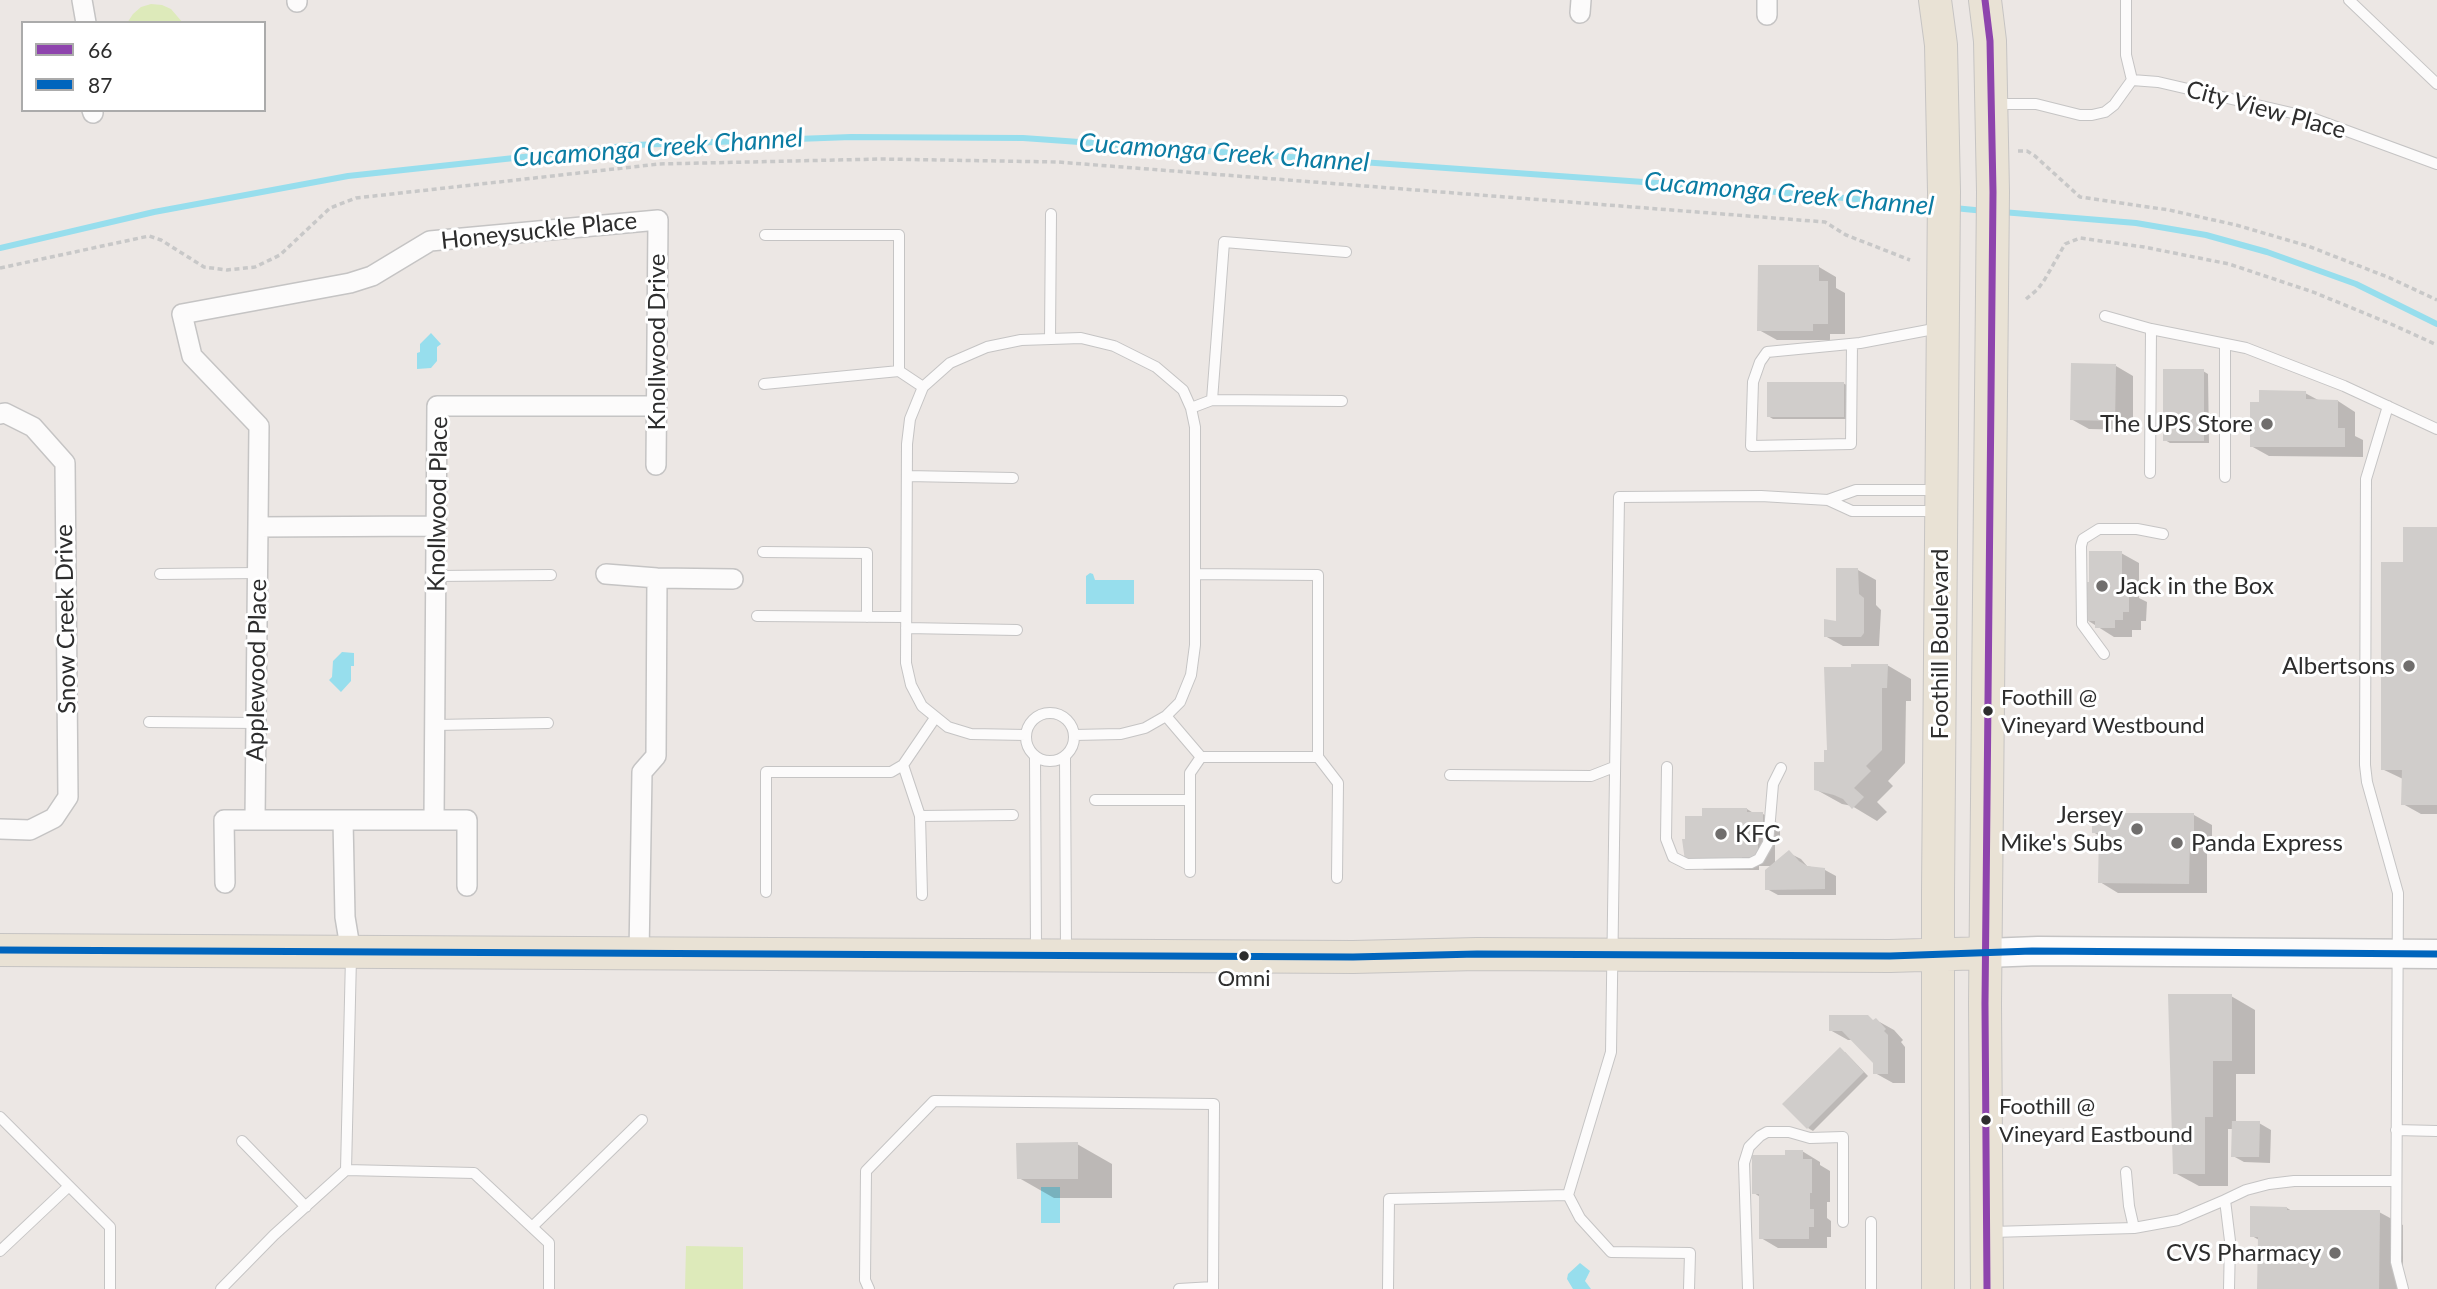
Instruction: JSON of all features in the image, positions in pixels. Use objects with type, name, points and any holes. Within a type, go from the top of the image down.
[{"type":"main road","name":"Foothill Boulevard","points":[[1935,0],[1941,45],[1944,192],[1938,1289]]},
{"type":"main road","name":"Foothill Boulevard","points":[[1985,0],[1990,41],[1993,192],[1986,953],[1987,1289]]},
{"type":"main road","points":[[0,950],[1353,957],[1938,954],[2038,951],[2437,954]]},
{"type":"street","points":[[82,0],[86,21]]},
{"type":"street","name":"Honeysuckle Place","points":[[259,426],[192,356],[182,314],[351,283],[372,276],[430,241],[658,220]]},
{"type":"street","name":"Knollwood Drive","points":[[656,465],[658,220]]},
{"type":"street","name":"Knollwood Place","points":[[434,819],[437,406],[656,405]]},
{"type":"street","name":"Snow Creek Drive","points":[[0,414],[5,413],[33,428],[65,463],[68,797],[54,818],[30,830],[0,829]]},
{"type":"street","name":"Applewood Place","points":[[255,820],[259,426]]},
{"type":"street","points":[[258,527],[436,526]]},
{"type":"street","points":[[606,574],[733,579]]},
{"type":"street","points":[[639,954],[642,772],[656,757],[657,578]]},
{"type":"street","points":[[225,883],[224,820],[434,819],[467,820],[467,886]]},
{"type":"street","points":[[344,820],[345,917],[351,953]]},
{"type":"lane","points":[[1992,104],[2036,104],[2080,115],[2092,115],[2114,105],[2132,80],[2126,55],[2126,0]]},
{"type":"lane","points":[[2349,0],[2437,84]]},
{"type":"lane","name":"City View Place","points":[[2132,80],[2158,82],[2309,117],[2437,164]]},
{"type":"lane","points":[[1050,339],[1051,214]]},
{"type":"lane","points":[[765,235],[899,235],[899,371]]},
{"type":"lane","points":[[1212,400],[1224,242],[1346,252]]},
{"type":"lane","points":[[2105,316],[2151,329],[2246,348],[2344,386],[2437,429]]},
{"type":"lane","points":[[1852,344],[1851,444],[1751,446],[1752,382],[1767,352],[1852,344],[1943,327]]},
{"type":"lane","points":[[2150,473],[2151,329]]},
{"type":"lane","points":[[1026,734],[971,734],[948,727],[922,706],[911,684],[906,663],[910,419],[923,387],[950,363],[987,347],[1021,340],[1081,338],[1114,346],[1156,367],[1183,390],[1191,408],[1195,427],[1195,645],[1191,674],[1180,702],[1166,716],[1144,728],[1121,734],[1074,735]]},
{"type":"lane","points":[[2225,345],[2225,477]]},
{"type":"lane","points":[[764,384],[899,371],[923,387]]},
{"type":"lane","points":[[1191,408],[1212,400],[1342,401]]},
{"type":"lane","points":[[2388,406],[2366,479],[2365,765],[2369,793],[2398,894],[2396,1262],[2403,1289]]},
{"type":"lane","points":[[907,476],[1013,478]]},
{"type":"lane","points":[[1828,500],[1856,490],[1941,501]]},
{"type":"lane","points":[[1689,1289],[1690,1253],[1611,1252],[1580,1218],[1569,1195],[1611,1052],[1619,497],[1761,496],[1828,500],[1852,510],[1941,501]]},
{"type":"lane","points":[[2104,654],[2082,624],[2083,539],[2099,529],[2137,529],[2163,534]]},
{"type":"lane","points":[[763,552],[867,553],[867,617]]},
{"type":"lane","points":[[160,574],[258,573]]},
{"type":"lane","points":[[1195,574],[1318,575],[1318,757],[1338,783],[1337,878]]},
{"type":"lane","points":[[436,576],[551,575]]},
{"type":"lane","points":[[757,616],[906,617]]},
{"type":"lane","points":[[906,628],[1017,630]]},
{"type":"lane","points":[[1035,756],[1053,761],[1065,756],[1072,747],[1074,735],[1064,716],[1043,713],[1031,721],[1026,734],[1028,746],[1035,756],[1051,956]]},
{"type":"lane","points":[[1166,716],[1201,757],[1318,757]]},
{"type":"lane","points":[[766,892],[766,772],[891,772],[903,765],[935,718]]},
{"type":"lane","points":[[149,722],[256,723]]},
{"type":"lane","points":[[435,725],[548,723]]},
{"type":"lane","points":[[1051,956],[1065,756]]},
{"type":"lane","points":[[1190,872],[1190,774],[1201,757]]},
{"type":"lane","points":[[903,765],[920,816],[922,895]]},
{"type":"lane","points":[[1450,775],[1591,776],[1614,767]]},
{"type":"lane","points":[[1667,767],[1666,839],[1673,857],[1687,864],[1751,863],[1759,859],[1768,844],[1773,784],[1781,768]]},
{"type":"lane","points":[[1095,800],[1190,800]]},
{"type":"lane","points":[[920,816],[1013,815]]},
{"type":"lane","points":[[346,1170],[351,953]]},
{"type":"lane","points":[[869,1289],[865,1280],[866,1171],[934,1101],[1214,1104],[1213,1288],[1179,1289]]},
{"type":"lane","points":[[0,1117],[110,1227],[110,1289]]},
{"type":"lane","points":[[532,1227],[642,1120]]},
{"type":"lane","points":[[2396,1130],[2437,1131]]},
{"type":"lane","points":[[1748,1289],[1745,1163],[1749,1147],[1759,1136],[1767,1132],[1789,1132],[1810,1138],[1843,1138],[1843,1222]]},
{"type":"lane","points":[[242,1140],[306,1207]]},
{"type":"lane","points":[[220,1289],[346,1170],[474,1173],[549,1242],[549,1289]]},
{"type":"lane","points":[[2126,1172],[2134,1228]]},
{"type":"lane","points":[[1987,1232],[2134,1228],[2178,1220],[2246,1190],[2269,1184],[2294,1181],[2396,1181]]},
{"type":"lane","points":[[0,1251],[69,1186]]},
{"type":"lane","points":[[1388,1289],[1389,1199],[1569,1195]]},
{"type":"lane","points":[[2225,1200],[2230,1241],[2229,1289]]},
{"type":"lane","points":[[1871,1222],[1871,1289]]},
{"type":"path","points":[[2014,151],[2027,151],[2035,156],[2080,197],[2169,210],[2236,225],[2308,246],[2390,278],[2437,300]]},
{"type":"path","points":[[0,268],[149,236],[161,240],[204,267],[227,270],[255,267],[280,255],[330,208],[356,198],[659,164],[881,159],[1058,162],[1825,222],[1846,235],[1910,260]]},
{"type":"path","points":[[2026,299],[2045,279],[2065,243],[2080,238],[2144,247],[2229,264],[2313,292],[2437,345]]},
{"type":"green space","points":[[162,5],[171,9],[181,21],[128,21],[141,7]]},
{"type":"green space","points":[[686,1246],[743,1247],[743,1289],[685,1289]]},
{"type":"water","points":[[431,333],[441,344],[437,347],[437,361],[431,368],[417,369],[420,344]]},
{"type":"water","points":[[1090,573],[1095,580],[1134,580],[1134,604],[1086,604],[1086,576]]},
{"type":"water","points":[[342,652],[354,653],[354,666],[351,666],[351,681],[341,692],[329,680],[332,677],[333,661]]},
{"type":"water","points":[[1041,1187],[1060,1187],[1060,1223],[1041,1223]]},
{"type":"water","points":[[1580,1263],[1590,1271],[1585,1281],[1591,1289],[1573,1289],[1567,1279],[1568,1274]]},
{"type":"building","points":[[1758,265],[1819,265],[1819,281],[1828,281],[1828,324],[1813,324],[1813,331],[1757,331]]},
{"type":"building","points":[[2071,363],[2116,364],[2115,421],[2070,420]]},
{"type":"building","points":[[2163,369],[2204,369],[2204,441],[2163,441]]},
{"type":"building","points":[[1767,382],[1844,382],[1844,417],[1767,417]]},
{"type":"building","points":[[2259,390],[2306,391],[2306,399],[2338,400],[2338,428],[2345,428],[2345,447],[2250,447],[2250,402],[2259,402]]},
{"type":"building","name":"Albertsons","points":[[2403,527],[2437,527],[2437,805],[2401,805],[2402,770],[2381,770],[2381,562],[2403,562]]},
{"type":"building","name":"Jack in the Box","points":[[2089,551],[2122,551],[2122,590],[2129,590],[2129,612],[2123,612],[2123,620],[2115,620],[2115,628],[2095,628],[2095,621],[2086,621],[2083,582],[2089,582]]},
{"type":"building","points":[[1836,568],[1858,568],[1859,594],[1864,598],[1864,633],[1861,637],[1824,637],[1824,619],[1836,621]]},
{"type":"building","points":[[1851,664],[1888,664],[1887,688],[1882,688],[1882,750],[1866,766],[1871,771],[1854,788],[1864,797],[1852,809],[1843,799],[1814,790],[1814,762],[1824,762],[1824,750],[1827,750],[1824,667],[1851,667]]},
{"type":"building","name":"KFC","points":[[1702,808],[1747,808],[1747,812],[1763,812],[1763,829],[1758,829],[1758,857],[1742,857],[1742,860],[1685,861],[1682,839],[1685,839],[1685,816],[1702,816]]},
{"type":"building","points":[[2092,813],[2194,813],[2194,834],[2190,833],[2189,884],[2098,883],[2099,833],[2092,833]]},
{"type":"building","points":[[1789,850],[1807,866],[1825,868],[1825,889],[1765,890],[1765,870]]},
{"type":"building","points":[[2168,994],[2232,994],[2232,1061],[2213,1061],[2213,1117],[2205,1117],[2205,1174],[2173,1174]]},
{"type":"building","points":[[1829,1015],[1868,1015],[1873,1020],[1876,1018],[1888,1035],[1888,1074],[1873,1074],[1873,1063],[1842,1031],[1829,1031]]},
{"type":"building","points":[[1840,1047],[1864,1072],[1807,1129],[1782,1104]]},
{"type":"building","points":[[2232,1121],[2260,1121],[2259,1157],[2231,1157]]},
{"type":"building","points":[[1078,1142],[1078,1179],[1017,1179],[1016,1143]]},
{"type":"building","points":[[1785,1150],[1803,1150],[1803,1159],[1812,1159],[1810,1209],[1814,1209],[1814,1227],[1809,1227],[1809,1239],[1759,1239],[1759,1194],[1752,1194],[1752,1155],[1785,1155]]},
{"type":"building","name":"CVS Pharmacy","points":[[2250,1206],[2287,1207],[2287,1210],[2380,1210],[2379,1289],[2257,1289],[2258,1237],[2250,1237]]},
{"type":"waterway","name":"Cucamonga Creek Channel","points":[[0,248],[154,212],[348,176],[634,145],[851,137],[1023,138],[1742,189],[1936,206]]},
{"type":"waterway","name":"Cucamonga Creek Channel","points":[[1954,208],[1985,211]]},
{"type":"waterway","name":"Cucamonga Creek Channel","points":[[2002,212],[2136,223],[2206,235],[2267,252],[2356,284],[2437,324]]},
{"type":"transit line","name":"66","points":[[1985,0],[1990,41],[1993,192],[1985,1003],[1987,1289]]},
{"type":"transit line","name":"87","points":[[0,950],[1353,957],[1477,954],[1890,956],[2032,951],[2437,954]]},
{"type":"place","name":"The UPS Store","points":[[2267,424]]},
{"type":"place","name":"Jack in the Box","points":[[2102,586]]},
{"type":"place","name":"Albertsons","points":[[2409,666]]},
{"type":"place","name":"Foothill @ Vineyard Westbound","points":[[1988,711]]},
{"type":"place","name":"Jersey Mike's Subs","points":[[2137,829]]},
{"type":"place","name":"KFC","points":[[1721,834]]},
{"type":"place","name":"Panda Express","points":[[2177,843]]},
{"type":"place","name":"Omni","points":[[1244,956]]},
{"type":"place","name":"Foothill @ Vineyard Eastbound","points":[[1986,1120]]},
{"type":"place","name":"CVS Pharmacy","points":[[2335,1253]]}]
